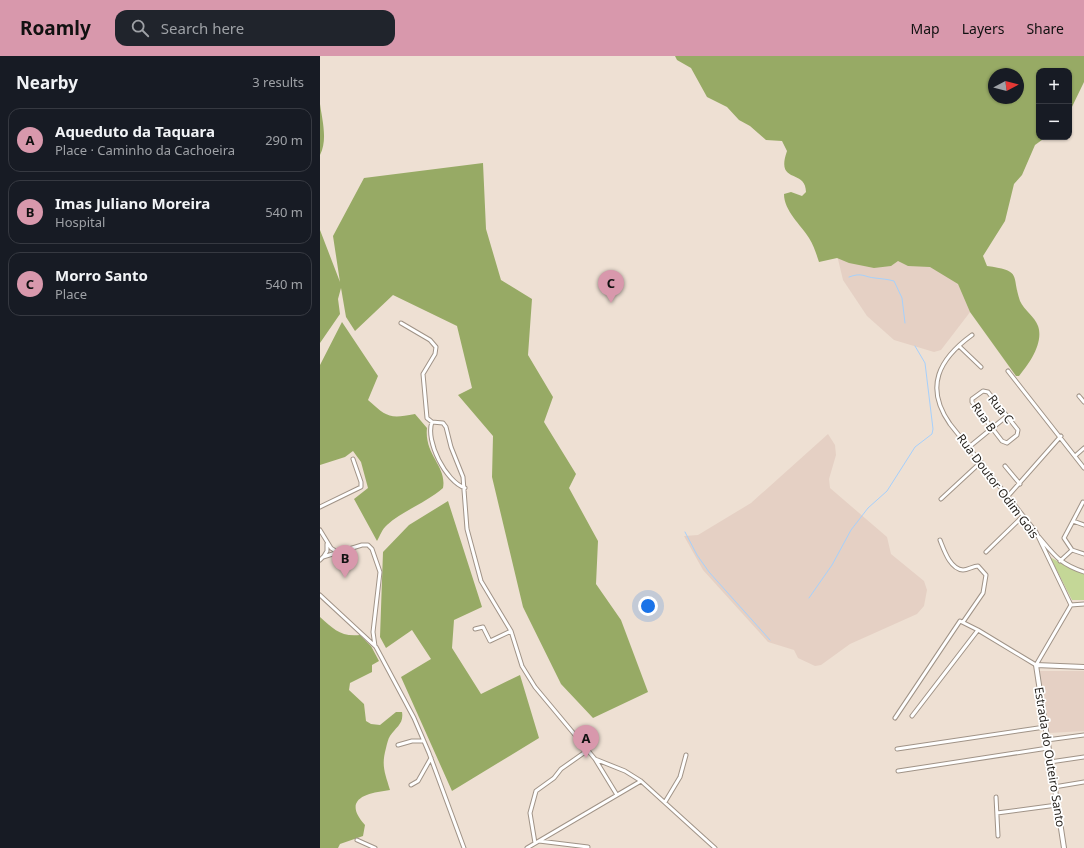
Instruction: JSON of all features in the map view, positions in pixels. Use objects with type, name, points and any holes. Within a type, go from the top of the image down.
[{"type":"street","points":[[401,323],[430,340],[436,347],[435,354],[423,374],[427,418],[432,422],[440,422],[445,424],[463,477],[467,528],[477,569],[484,587],[511,630],[522,666],[535,687],[595,759],[617,795]]},
{"type":"street","name":"Rua Doutor Odim Gois","points":[[972,335],[946,360],[938,374],[936,396],[941,411],[1036,532],[1071,605]]},
{"type":"street","points":[[959,346],[980,367]]},
{"type":"street","points":[[1008,371],[1061,436],[1084,468]]},
{"type":"street","name":"Rua C","points":[[983,391],[988,392],[1018,430],[1017,435],[1007,443]]},
{"type":"street","name":"Rua B","points":[[983,391],[972,400],[1002,441],[1007,443]]},
{"type":"street","points":[[1079,396],[1084,402]]},
{"type":"street","points":[[969,447],[1007,416]]},
{"type":"street","points":[[432,422],[431,426],[434,449],[454,481],[465,488]]},
{"type":"street","points":[[1008,496],[1061,436]]},
{"type":"street","points":[[1075,456],[1084,448]]},
{"type":"street","points":[[320,507],[361,487],[361,482],[353,459]]},
{"type":"street","points":[[941,499],[981,462]]},
{"type":"street","points":[[1005,466],[1020,484]]},
{"type":"street","points":[[1083,502],[1064,538],[1072,550],[1084,554]]},
{"type":"street","points":[[986,552],[1023,516]]},
{"type":"street","points":[[1073,521],[1084,525]]},
{"type":"street","points":[[320,530],[332,550],[338,552]]},
{"type":"street","points":[[1036,532],[1060,561],[1067,567],[1084,572]]},
{"type":"street","points":[[895,718],[961,622],[983,593],[986,574],[978,566],[966,570],[958,568],[949,559],[940,540]]},
{"type":"street","points":[[320,560],[328,549],[327,543]]},
{"type":"street","points":[[323,557],[362,545],[368,545],[372,549],[380,572],[373,632],[376,647],[424,741],[464,848]]},
{"type":"street","points":[[1060,561],[1072,550]]},
{"type":"street","points":[[320,595],[376,647]]},
{"type":"street","points":[[1036,665],[1071,605],[1084,604]]},
{"type":"street","points":[[961,622],[978,630],[1036,665],[1084,667]]},
{"type":"street","points":[[475,629],[483,627],[490,641],[511,630]]},
{"type":"street","points":[[912,716],[978,630]]},
{"type":"street","name":"Estrada do Outeiro Santo","points":[[1036,665],[1064,848]]},
{"type":"street","points":[[897,749],[1045,727]]},
{"type":"street","points":[[1047,740],[1084,735]]},
{"type":"street","points":[[398,745],[412,741],[424,741]]},
{"type":"street","points":[[898,771],[1048,748]]},
{"type":"street","points":[[535,844],[530,813],[536,791],[554,778],[561,769],[589,752]]},
{"type":"street","points":[[665,802],[680,777],[686,755]]},
{"type":"street","points":[[1050,762],[1084,757]]},
{"type":"street","points":[[411,785],[418,781],[431,758]]},
{"type":"street","points":[[595,759],[624,771],[641,781],[715,848]]},
{"type":"street","points":[[527,848],[641,781]]},
{"type":"street","points":[[1054,787],[1084,782]]},
{"type":"street","points":[[996,797],[998,836]]},
{"type":"street","points":[[997,813],[1057,805]]},
{"type":"street","points":[[357,840],[375,848]]},
{"type":"street","points":[[539,841],[588,847]]},
{"type":"shaded area","points":[[858,229],[954,271],[977,303],[941,350],[934,352],[894,340],[867,316],[843,280],[837,255]]},
{"type":"shaded area","points":[[828,434],[835,445],[836,455],[829,479],[830,488],[887,537],[891,554],[924,581],[927,590],[924,606],[917,614],[850,644],[821,665],[815,666],[798,658],[794,650],[768,642],[703,570],[684,536],[698,535],[751,503]]},
{"type":"shaded area","points":[[1040,671],[1084,671],[1084,731],[1050,733]]},
{"type":"green space","points":[[675,56],[1084,56],[1084,82],[1072,107],[1072,68],[1036,68],[1036,140],[1042,140],[1035,145],[1022,175],[1014,184],[1005,221],[983,256],[987,266],[1011,272],[1014,276],[1020,301],[1038,326],[1039,339],[1037,346],[1027,366],[1019,376],[1016,376],[970,312],[958,284],[930,267],[908,266],[898,261],[891,266],[874,268],[849,263],[837,258],[819,262],[811,241],[790,212],[785,200],[784,194],[791,192],[802,196],[806,192],[805,185],[801,180],[788,173],[785,168],[784,162],[787,151],[782,141],[766,140],[750,126],[739,120],[727,107],[707,97],[691,68],[677,60]]},
{"type":"green space","points":[[320,104],[324,143],[320,155]]},
{"type":"green space","points":[[483,163],[486,229],[501,280],[532,299],[528,355],[553,397],[544,422],[576,474],[569,488],[598,541],[596,584],[621,620],[648,692],[593,718],[561,684],[523,607],[492,477],[493,436],[458,395],[472,388],[457,326],[393,295],[355,331],[346,317],[341,288],[338,299],[340,314],[320,343],[320,230],[340,282],[333,236],[364,178]]},
{"type":"green space","points":[[342,322],[378,376],[368,400],[384,413],[389,415],[399,416],[415,414],[427,428],[429,446],[442,473],[443,488],[393,520],[384,528],[377,541],[354,499],[368,488],[361,462],[353,451],[345,457],[320,465],[320,365]]},
{"type":"green space","points":[[448,501],[482,607],[454,620],[452,648],[481,694],[520,675],[539,738],[452,791],[401,677],[431,659],[412,630],[386,648],[380,637],[383,552],[409,525]]},
{"type":"green space","points":[[1050,557],[1071,569],[1084,573],[1084,600],[1072,600]]},
{"type":"green space","points":[[320,617],[342,633],[347,635],[360,635],[371,646],[379,661],[372,665],[372,672],[350,683],[349,690],[364,704],[366,721],[371,724],[380,725],[396,712],[402,712],[401,722],[389,737],[384,760],[385,774],[390,790],[373,793],[360,798],[356,809],[358,816],[365,825],[363,836],[340,844],[338,848],[320,848]]},
{"type":"waterway","points":[[849,277],[860,275],[894,281],[902,298],[905,323]]},
{"type":"waterway","points":[[809,598],[832,565],[851,530],[868,508],[887,491],[915,447],[932,434],[933,429],[925,363],[915,346]]},
{"type":"waterway","points":[[685,532],[697,555],[709,572],[770,640]]},
{"type":"place","name":"Morro Santo","points":[[611,303]]},
{"type":"place","name":"Imas Juliano Moreira","points":[[345,578]]},
{"type":"place","name":"Aqueduto da Taquara","points":[[586,758]]}]
